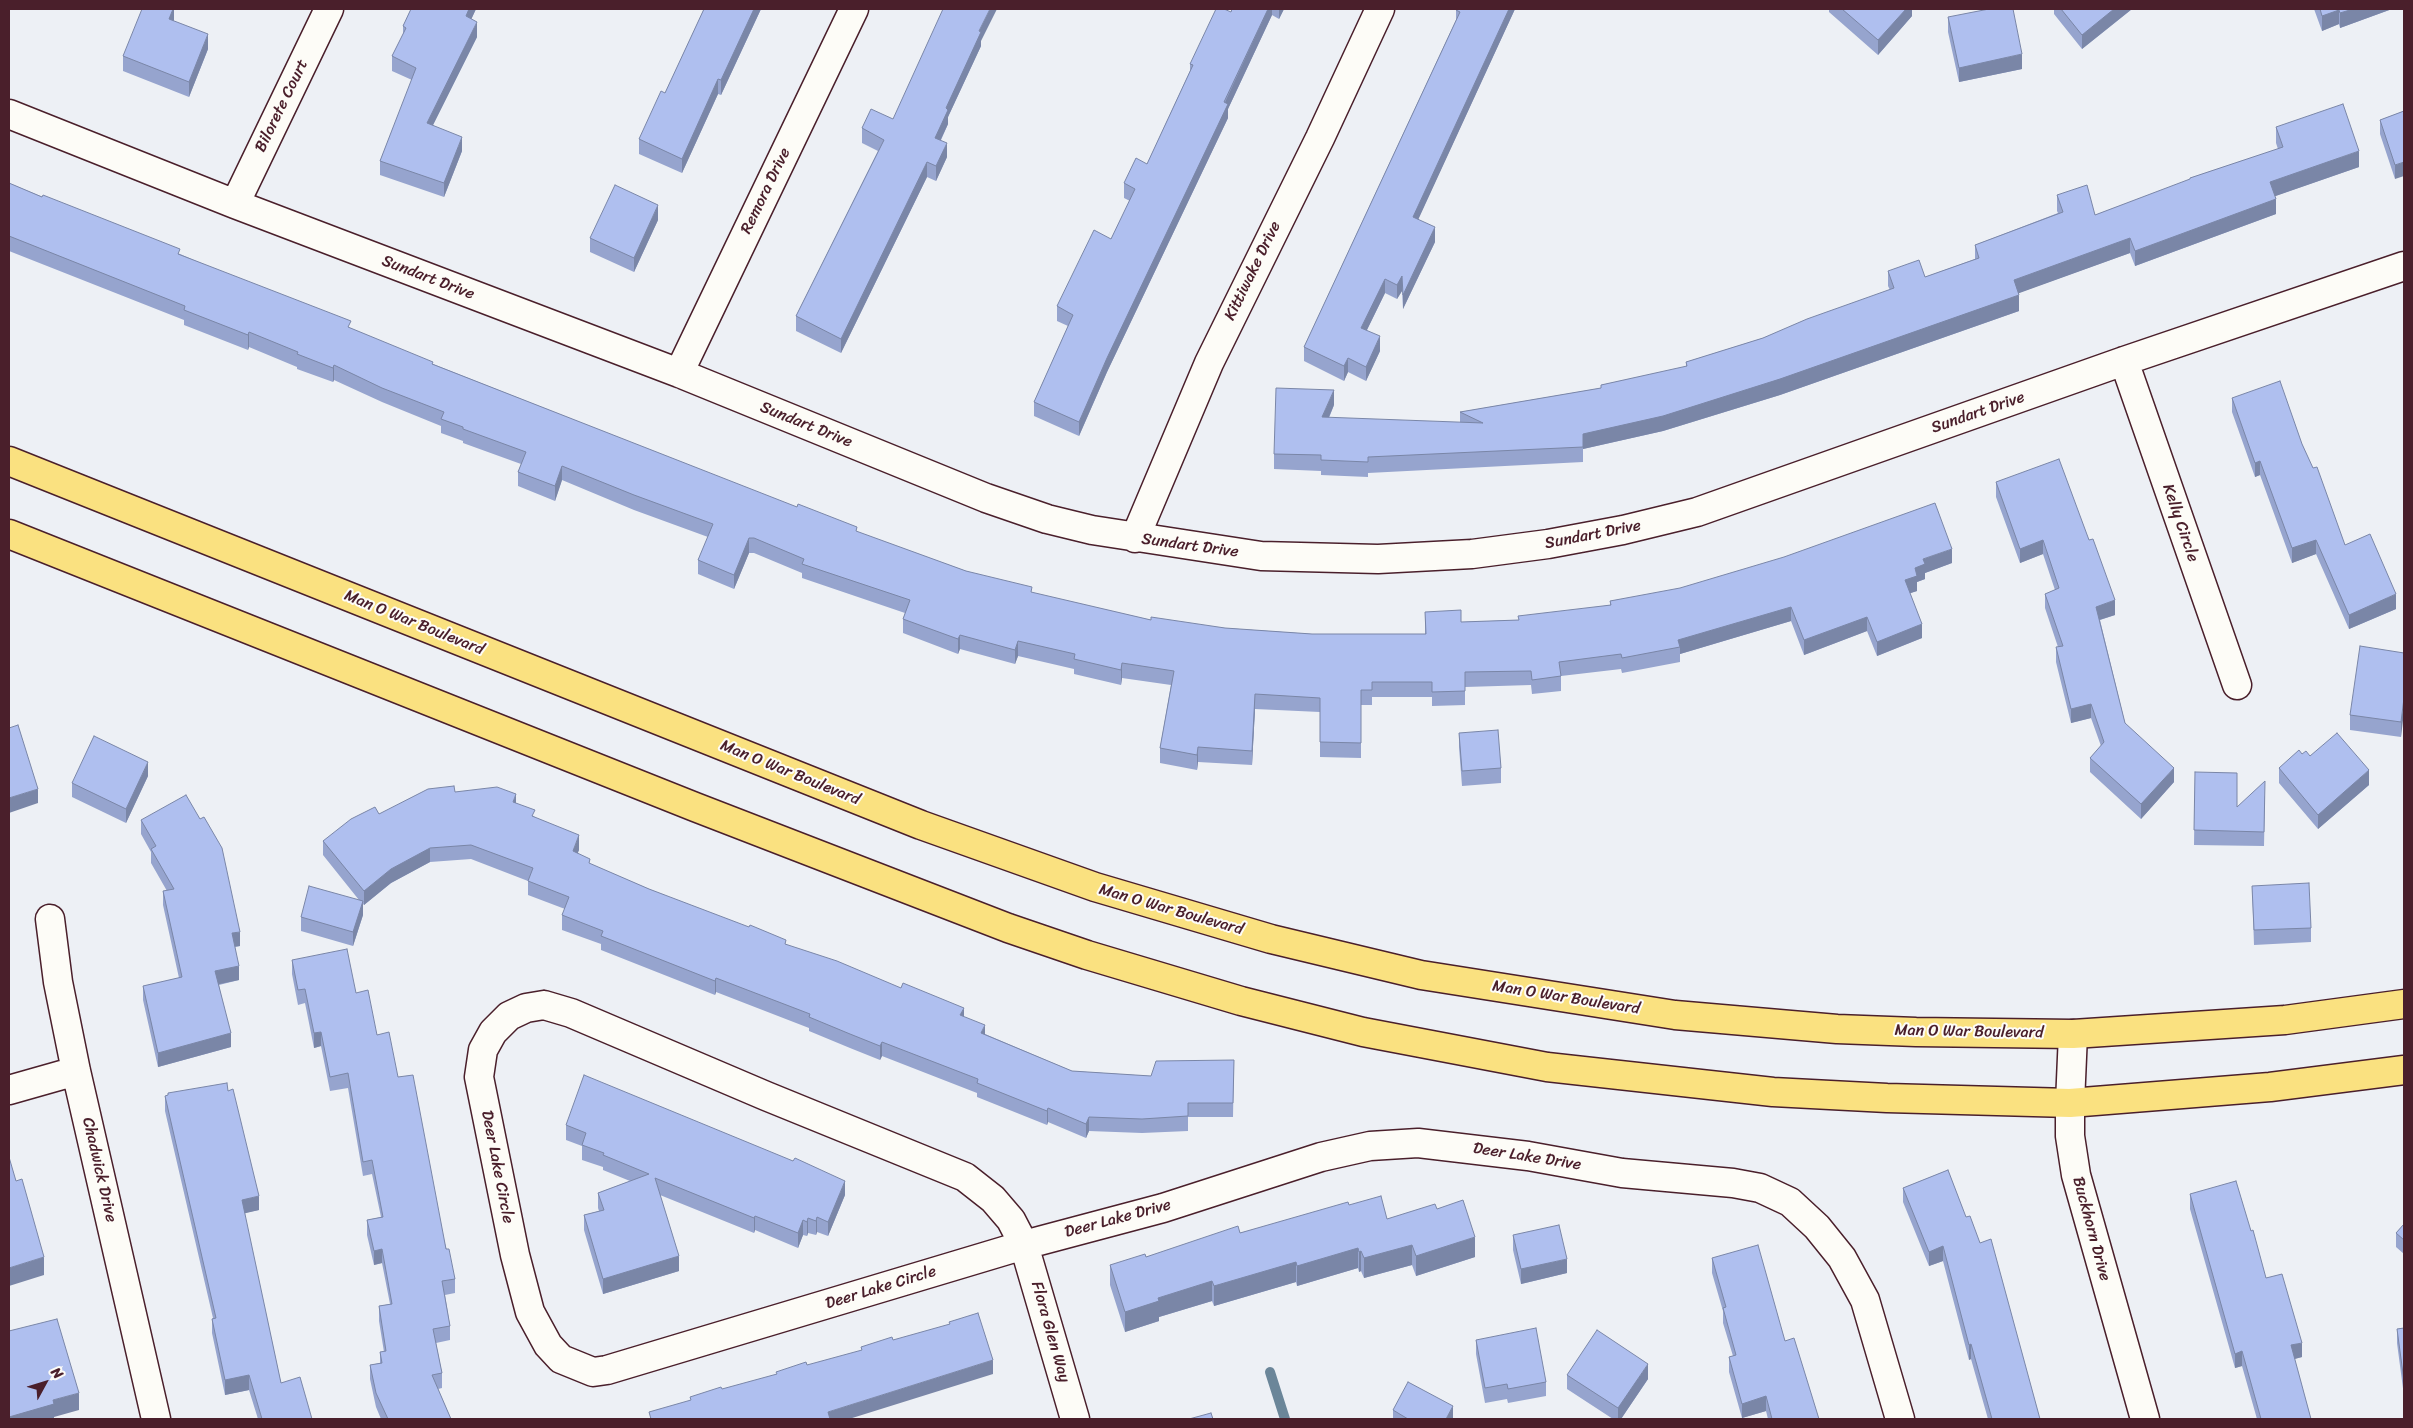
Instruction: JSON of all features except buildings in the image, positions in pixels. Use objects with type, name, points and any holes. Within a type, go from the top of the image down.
[{"type":"main road","name":"Man O War Boulevard","points":[[9,462],[921,825],[1095,888],[1271,939],[1421,975],[1675,1015],[1837,1029],[2073,1034],[2285,1020],[2404,1004]]},
{"type":"main road","points":[[9,534],[695,807],[999,925],[1087,955],[1241,1001],[1363,1032],[1547,1066],[1772,1092],[2070,1103],[2270,1087],[2404,1070]]},
{"type":"street","name":"Bilorete Court","points":[[235,204],[329,9]]},
{"type":"street","name":"Remora Drive","points":[[679,373],[854,9]]},
{"type":"street","name":"Kittiwake Drive","points":[[1135,538],[1220,338],[1320,138],[1380,9]]},
{"type":"street","name":"Sundart Drive","points":[[9,114],[235,204],[679,373],[986,498],[1047,519],[1135,538],[1261,556],[1378,559],[1472,554],[1548,544],[1624,530],[1697,512],[2124,361],[2404,266]]},
{"type":"street","name":"Kelly Circle","points":[[2124,361],[2237,685]]},
{"type":"street","name":"Chadwick Drive","points":[[50,920],[58,982],[76,1072],[156,1419]]},
{"type":"street","name":"Deer Lake Circle","points":[[544,1006],[571,1013],[965,1177],[999,1206],[1011,1220],[1024,1245],[616,1367],[592,1372],[561,1359],[548,1345],[530,1312],[515,1256],[479,1077],[483,1050],[493,1032],[509,1016],[526,1008],[544,1006]]},
{"type":"street","name":"Buckhorn Drive","points":[[2073,1034],[2070,1136],[2076,1175],[2146,1419]]},
{"type":"street","points":[[9,1090],[76,1072]]},
{"type":"street","name":"Deer Lake Drive","points":[[1024,1245],[1163,1208],[1321,1158],[1370,1146],[1418,1143],[1457,1146],[1528,1156],[1622,1174],[1733,1183],[1760,1188],[1790,1202],[1817,1227],[1842,1258],[1865,1300],[1900,1419]]},
{"type":"street","name":"Flora Glen Way","points":[[1024,1245],[1075,1419]]},
{"type":"waterway","points":[[1270,1372],[1285,1419]]}]
